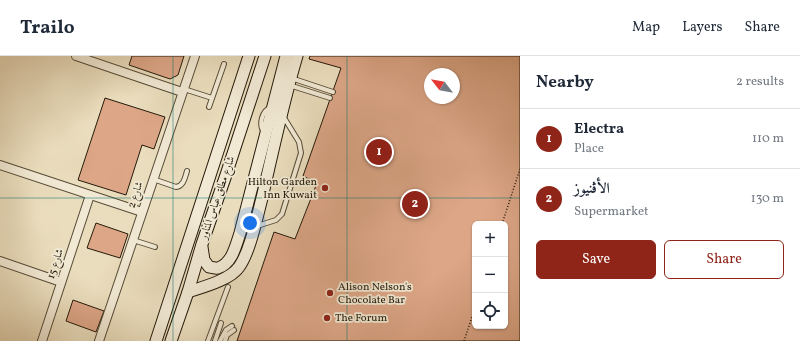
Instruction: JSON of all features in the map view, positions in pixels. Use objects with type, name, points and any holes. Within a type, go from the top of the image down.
[{"type":"street","points":[[76,56],[183,90]]},
{"type":"street","name":"شارع 2","points":[[99,341],[195,56]]},
{"type":"street","name":"شارع مطلق عباس المناور","points":[[156,341],[249,56]]},
{"type":"street","name":"شارع مطلق عباس المناور","points":[[171,341],[265,56]]},
{"type":"street","points":[[188,292],[232,275],[244,258],[255,227],[282,113],[286,56]]},
{"type":"street","points":[[202,244],[204,260],[209,267],[218,268],[225,264],[233,254],[272,107],[297,56]]},
{"type":"street","points":[[0,165],[142,212]]},
{"type":"street","name":"شارع 15","points":[[42,341],[90,195]]},
{"type":"street","points":[[242,224],[255,227]]},
{"type":"street","points":[[0,261],[61,282]]},
{"type":"lane","points":[[209,107],[224,64]]},
{"type":"lane","points":[[284,80],[333,92]]},
{"type":"lane","points":[[284,80],[330,98]]},
{"type":"lane","points":[[183,90],[212,98]]},
{"type":"lane","points":[[255,227],[276,220],[282,214],[301,153],[299,142],[287,124],[282,113]]},
{"type":"lane","points":[[153,179],[176,187],[182,185],[187,171]]},
{"type":"lane","points":[[132,240],[155,247]]},
{"type":"lane","points":[[208,341],[228,287]]},
{"type":"lane","points":[[217,317],[221,324],[231,328]]},
{"type":"lane","points":[[215,341],[221,324]]},
{"type":"lane","points":[[220,341],[224,333],[231,328]]},
{"type":"lane","points":[[224,341],[231,328]]},
{"type":"path","points":[[503,221],[520,169]]},
{"type":"path","points":[[464,341],[472,317]]},
{"type":"building","points":[[132,56],[184,56],[178,75],[170,79],[129,65]]},
{"type":"building","points":[[310,56],[520,56],[520,341],[237,341],[274,232],[295,239],[317,183],[303,176],[341,68],[309,59]]},
{"type":"building","points":[[105,98],[165,117],[154,149],[142,145],[126,195],[78,180]]},
{"type":"building","points":[[96,223],[128,234],[120,258],[87,248]]},
{"type":"building","points":[[73,300],[104,311],[96,332],[66,321]]},
{"type":"place","name":"Electra","points":[[379,152]]},
{"type":"place","name":"Hilton Garden Inn Kuwait","points":[[325,188]]},
{"type":"place","name":"الأڤنيوز","points":[[415,204]]},
{"type":"place","name":"Alison Nelson's Chocolate Bar","points":[[330,293]]},
{"type":"place","name":"The Forum","points":[[327,318]]}]
